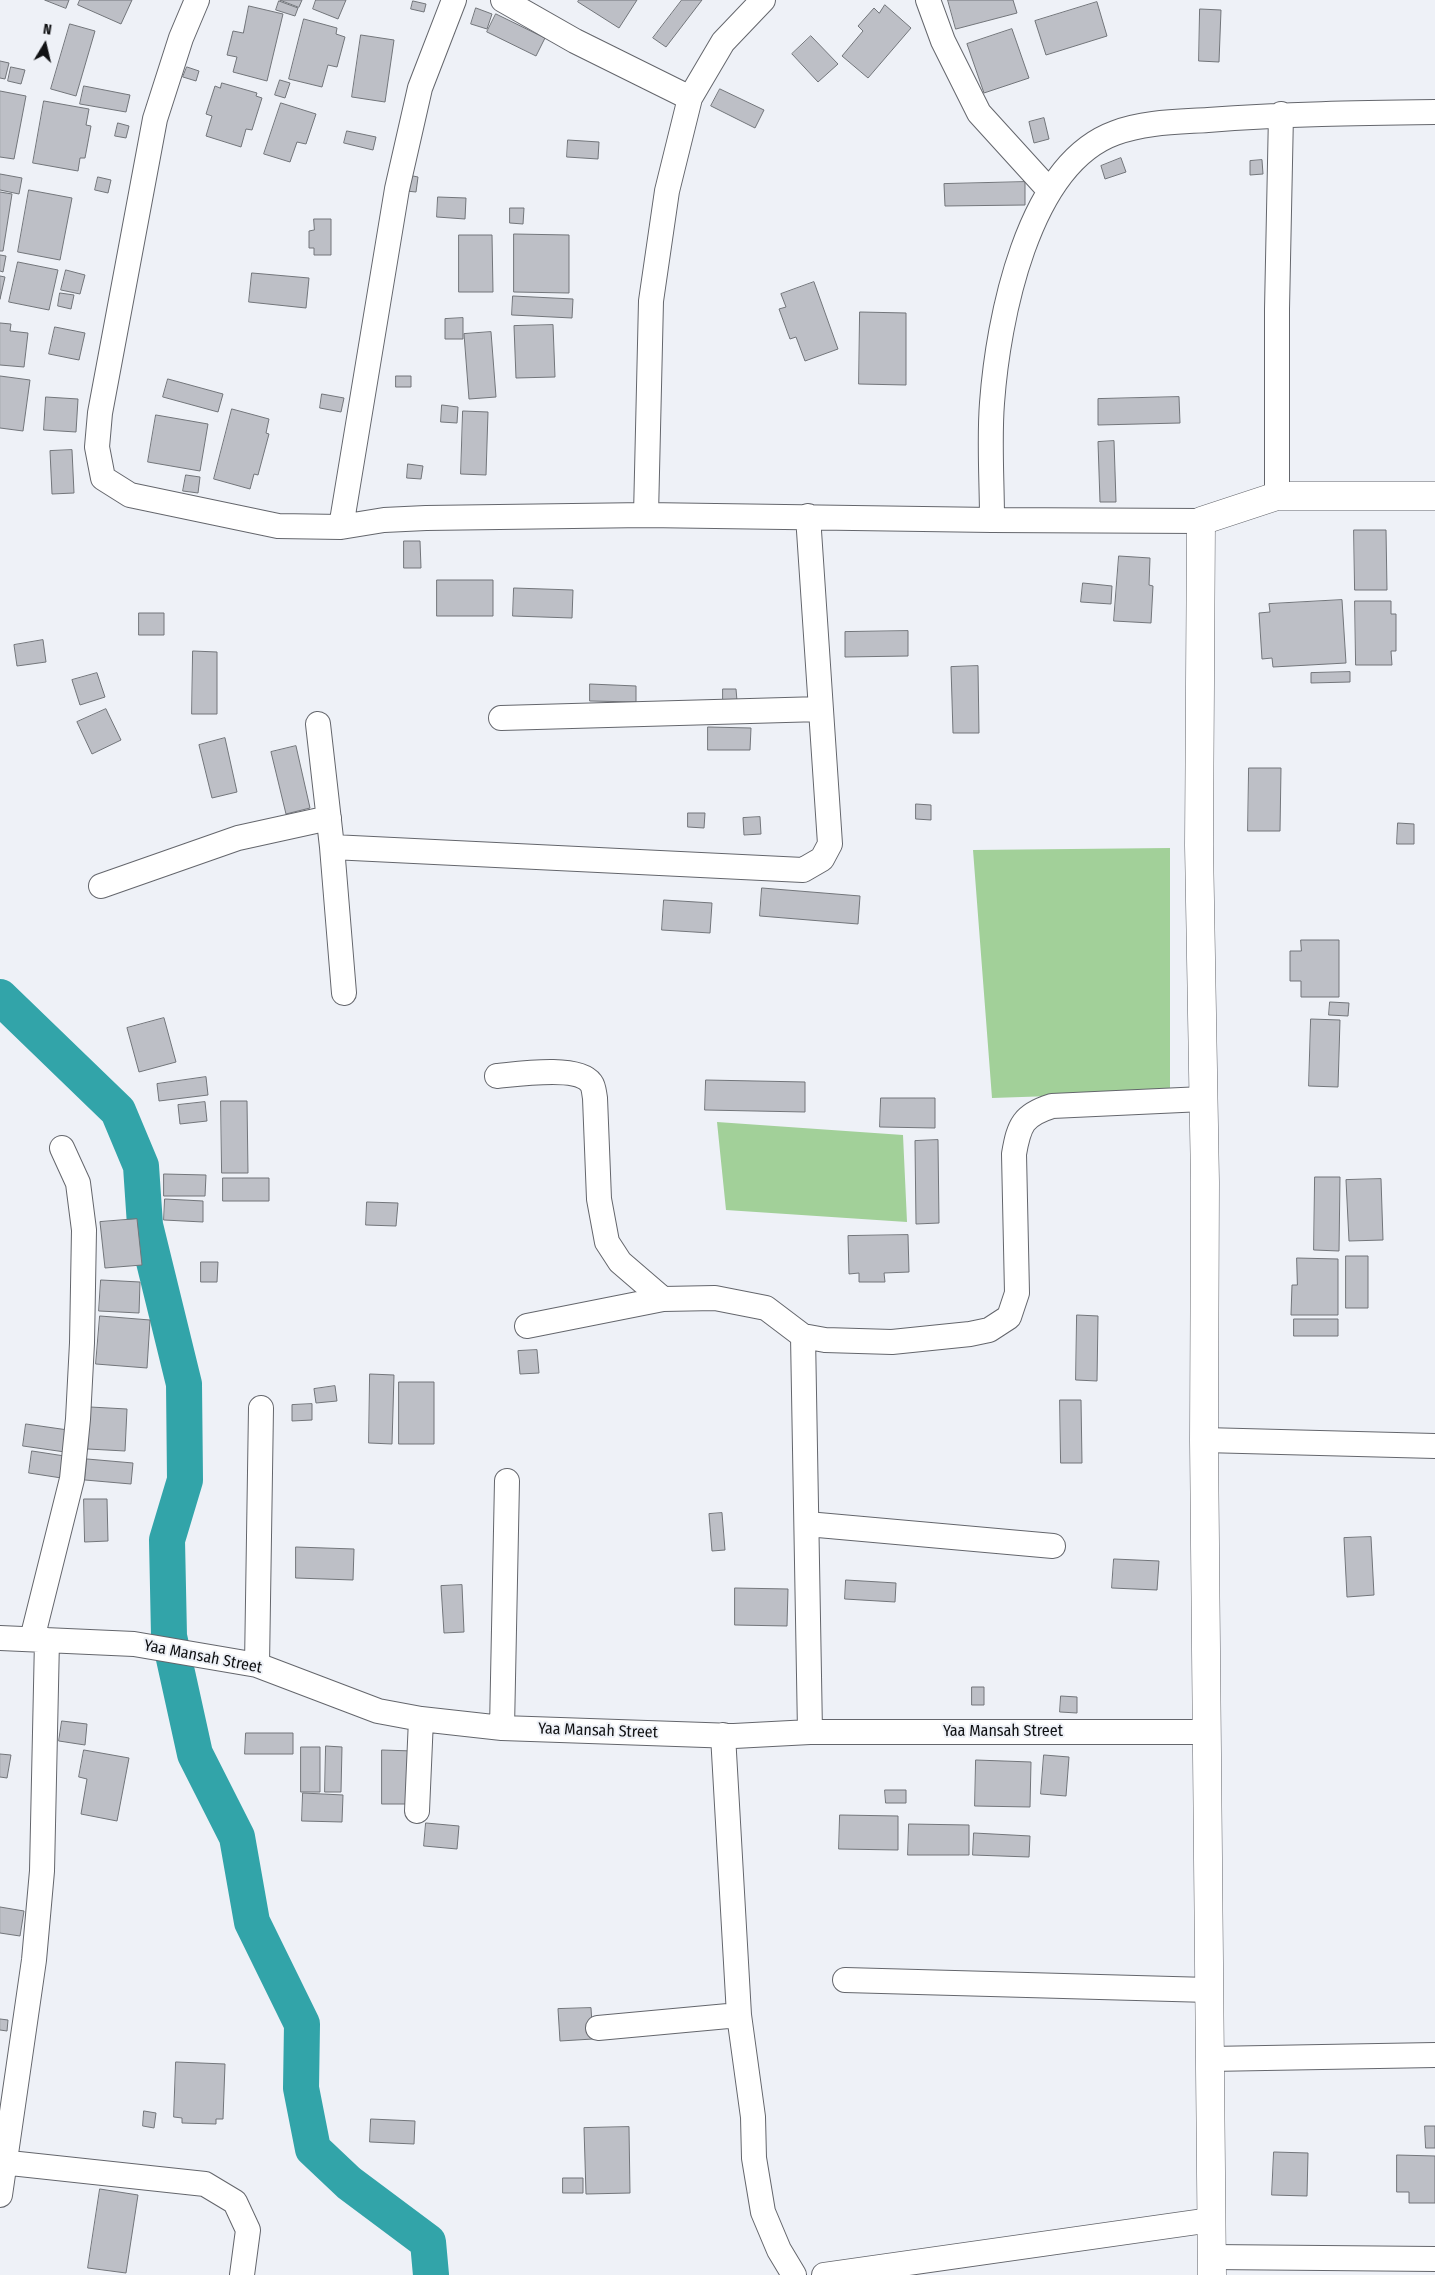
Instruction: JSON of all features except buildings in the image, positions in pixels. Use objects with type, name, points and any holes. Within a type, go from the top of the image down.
[{"type":"street","points":[[197,0],[181,38],[155,119],[100,413],[97,447],[103,478],[130,496],[278,526],[342,527],[392,520],[646,515],[1201,521],[1277,496],[1435,496]]},
{"type":"street","points":[[342,527],[397,189],[420,88],[454,0]]},
{"type":"street","points":[[502,0],[575,41],[690,98]]},
{"type":"street","points":[[646,515],[651,301],[667,191],[690,98],[723,42],[763,0]]},
{"type":"street","points":[[928,0],[942,41],[979,113],[1049,190]]},
{"type":"street","points":[[992,520],[992,403],[1000,334],[1029,230],[1049,190],[1088,146],[1115,133],[1151,124],[1281,114],[1435,112]]},
{"type":"street","points":[[1277,496],[1277,309],[1281,114]]},
{"type":"street","points":[[332,847],[803,870],[822,860],[830,844],[808,516]]},
{"type":"street","points":[[1201,521],[1199,844],[1203,1099],[1211,2266],[1435,2259]]},
{"type":"street","points":[[501,718],[821,710]]},
{"type":"street","points":[[318,724],[332,847],[344,992]]},
{"type":"street","points":[[101,886],[238,838],[329,818]]},
{"type":"street","points":[[497,1076],[569,1072],[585,1077],[592,1084],[595,1098],[600,1199],[608,1242],[620,1262],[663,1299]]},
{"type":"street","points":[[527,1326],[663,1299],[715,1298],[766,1308],[803,1336],[825,1340],[892,1342],[970,1334],[990,1330],[1009,1317],[1017,1294],[1014,1154],[1022,1123],[1037,1110],[1052,1106],[1203,1099]]},
{"type":"street","points":[[0,2196],[2,2162],[34,1960],[42,1872],[40,1640],[72,1479],[78,1419],[82,1343],[84,1230],[78,1183],[62,1148]]},
{"type":"street","points":[[803,1336],[810,1732]]},
{"type":"street","points":[[257,1665],[261,1408]]},
{"type":"street","points":[[1204,1440],[1435,1446]]},
{"type":"street","points":[[502,1728],[507,1481]]},
{"type":"street","points":[[807,1524],[1053,1546]]},
{"type":"street","name":"Yaa Mansah Street","points":[[0,1638],[134,1644],[257,1665],[378,1711],[421,1719],[502,1728],[723,1735],[810,1732],[1208,1732]]},
{"type":"street","points":[[417,1811],[421,1719]]},
{"type":"street","points":[[723,1735],[739,2015],[753,2117],[754,2158],[763,2212],[779,2250],[794,2275]]},
{"type":"street","points":[[845,1980],[1210,1990]]},
{"type":"street","points":[[598,2028],[739,2015]]},
{"type":"street","points":[[1209,2059],[1435,2056]]},
{"type":"street","points":[[2,2162],[205,2184],[235,2202],[248,2230],[242,2275]]},
{"type":"street","points":[[824,2275],[1211,2220]]},
{"type":"green space","points":[[1170,848],[1170,1092],[992,1098],[973,850]]},
{"type":"green space","points":[[717,1122],[903,1135],[907,1222],[726,1210]]},
{"type":"waterway","points":[[0,997],[118,1111],[141,1166],[145,1225],[184,1384],[185,1480],[167,1540],[169,1636],[195,1754],[237,1837],[252,1922],[302,2024],[301,2088],[313,2149],[349,2183],[428,2242],[431,2275]]}]
